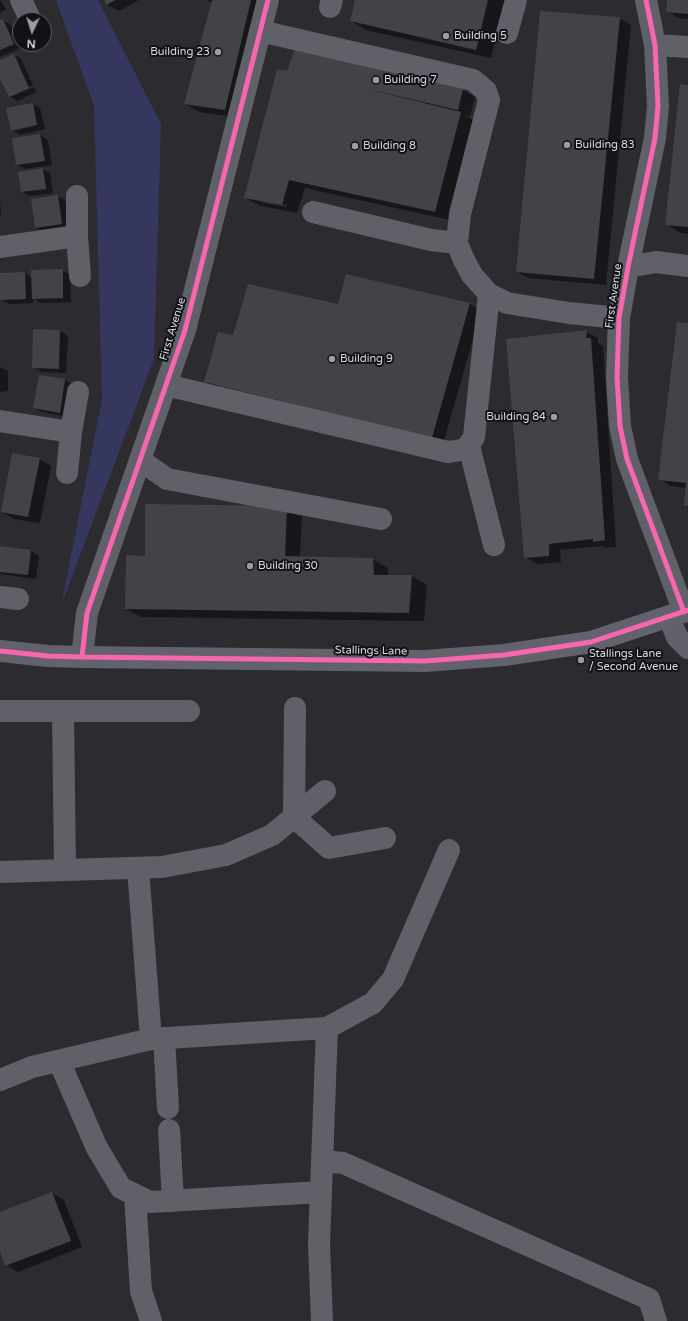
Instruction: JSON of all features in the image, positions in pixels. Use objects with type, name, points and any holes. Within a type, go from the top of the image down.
[{"type":"main road","name":"Stallings Lane","points":[[48,656],[425,661],[504,655],[591,642],[680,613]]},
{"type":"main road","points":[[0,651],[48,656]]},
{"type":"main road","points":[[0,659],[48,656]]},
{"type":"street","name":"First Avenue","points":[[82,657],[87,613],[185,330],[268,0]]},
{"type":"street","points":[[507,33],[516,0]]},
{"type":"street","name":"First Avenue","points":[[646,0],[655,45],[658,106],[655,138],[619,318],[617,377],[620,426],[627,459],[680,613],[677,637],[688,648]]},
{"type":"street","points":[[260,31],[473,80],[486,91],[489,100],[460,214],[457,243],[472,275],[489,294],[507,303],[590,316],[619,318]]},
{"type":"street","points":[[655,45],[688,47]]},
{"type":"street","points":[[77,196],[77,236],[80,276]]},
{"type":"street","points":[[313,212],[430,240],[457,243]]},
{"type":"street","points":[[0,247],[77,236]]},
{"type":"street","points":[[628,267],[656,262],[688,266]]},
{"type":"street","points":[[166,385],[448,452],[460,450],[469,446],[474,437],[489,294]]},
{"type":"street","points":[[67,473],[71,432],[78,392]]},
{"type":"street","points":[[0,421],[71,432]]},
{"type":"street","points":[[469,446],[494,545]]},
{"type":"street","points":[[140,460],[167,479],[381,519]]},
{"type":"street","points":[[295,708],[294,817],[329,848],[385,838]]},
{"type":"street","points":[[0,711],[189,712]]},
{"type":"street","points":[[63,711],[65,870]]},
{"type":"street","points":[[0,872],[162,867],[226,855],[272,835],[325,791]]},
{"type":"street","points":[[0,1080],[32,1067],[158,1039],[327,1028],[373,1003],[393,978],[449,850]]},
{"type":"street","points":[[138,868],[158,1039],[168,1108]]},
{"type":"street","points":[[322,1321],[319,1244],[327,1028]]},
{"type":"street","points":[[59,1061],[96,1148],[121,1188],[150,1202],[321,1192]]},
{"type":"street","points":[[169,1130],[173,1201]]},
{"type":"street","points":[[323,1160],[343,1163],[649,1299],[656,1321]]},
{"type":"street","points":[[135,1195],[141,1291],[151,1321]]},
{"type":"shaded area","points":[[56,0],[98,0],[161,124],[154,359],[61,606],[102,399],[94,106]]},
{"type":"building","points":[[104,0],[116,0],[106,5]]},
{"type":"building","name":"Building 23","points":[[212,0],[251,0],[225,110],[184,104]]},
{"type":"building","name":"Building 5","points":[[355,0],[488,0],[476,50],[350,21]]},
{"type":"building","points":[[667,0],[688,0],[688,14],[666,12]]},
{"type":"building","name":"Building 83","points":[[540,11],[620,17],[594,279],[516,272]]},
{"type":"building","points":[[3,19],[12,39],[12,45],[0,50],[0,20]]},
{"type":"building","name":"Building 8","points":[[295,48],[463,89],[458,110],[359,87],[461,112],[435,212],[289,180],[282,205],[244,198],[277,69],[287,71]]},
{"type":"building","points":[[14,54],[29,88],[9,97],[0,79],[0,60]]},
{"type":"building","points":[[680,84],[688,85],[688,227],[665,225]]},
{"type":"building","points":[[33,103],[37,125],[11,131],[6,108]]},
{"type":"building","points":[[40,134],[45,161],[16,165],[12,138]]},
{"type":"building","points":[[43,168],[46,189],[21,192],[18,172]]},
{"type":"building","points":[[58,195],[62,224],[35,228],[31,199]]},
{"type":"building","points":[[63,269],[63,298],[32,299],[31,270]]},
{"type":"building","points":[[25,272],[26,299],[0,300],[0,273]]},
{"type":"building","name":"Building 9","points":[[346,274],[470,303],[432,438],[204,382],[218,332],[233,335],[248,284],[338,304]]},
{"type":"building","points":[[677,322],[688,323],[688,506],[684,506],[686,483],[658,480]]},
{"type":"building","points":[[33,329],[60,330],[59,369],[32,368]]},
{"type":"building","name":"Building 84","points":[[587,330],[586,338],[591,338],[605,540],[593,542],[593,539],[549,544],[549,556],[524,558],[506,339]]},
{"type":"building","points":[[39,375],[65,379],[60,413],[33,408]]},
{"type":"building","points":[[12,453],[40,458],[28,517],[1,512]]},
{"type":"building","name":"Building 30","points":[[145,504],[287,506],[285,556],[373,558],[374,575],[412,575],[409,613],[125,609],[126,555],[145,556]]},
{"type":"building","points":[[0,546],[31,550],[28,575],[0,572]]},
{"type":"building","points":[[52,1192],[71,1241],[5,1266],[0,1251],[0,1212]]},
{"type":"cycle path","points":[[82,657],[87,613],[185,330],[268,0]]},
{"type":"cycle path","points":[[646,0],[655,45],[658,106],[655,138],[619,318],[617,377],[620,426],[627,459],[684,612]]},
{"type":"cycle path","points":[[0,651],[48,656],[82,657],[425,661],[504,655],[591,642],[688,610]]},
{"type":"place","name":"Building 5","points":[[446,36]]},
{"type":"place","name":"Building 23","points":[[218,52]]},
{"type":"place","name":"Building 7","points":[[376,80]]},
{"type":"place","name":"Building 83","points":[[567,145]]},
{"type":"place","name":"Building 8","points":[[355,146]]},
{"type":"place","name":"Building 9","points":[[332,359]]},
{"type":"place","name":"Building 84","points":[[554,417]]},
{"type":"place","name":"Building 30","points":[[250,566]]},
{"type":"place","name":"Stallings Lane / Second Avenue","points":[[581,660]]}]
